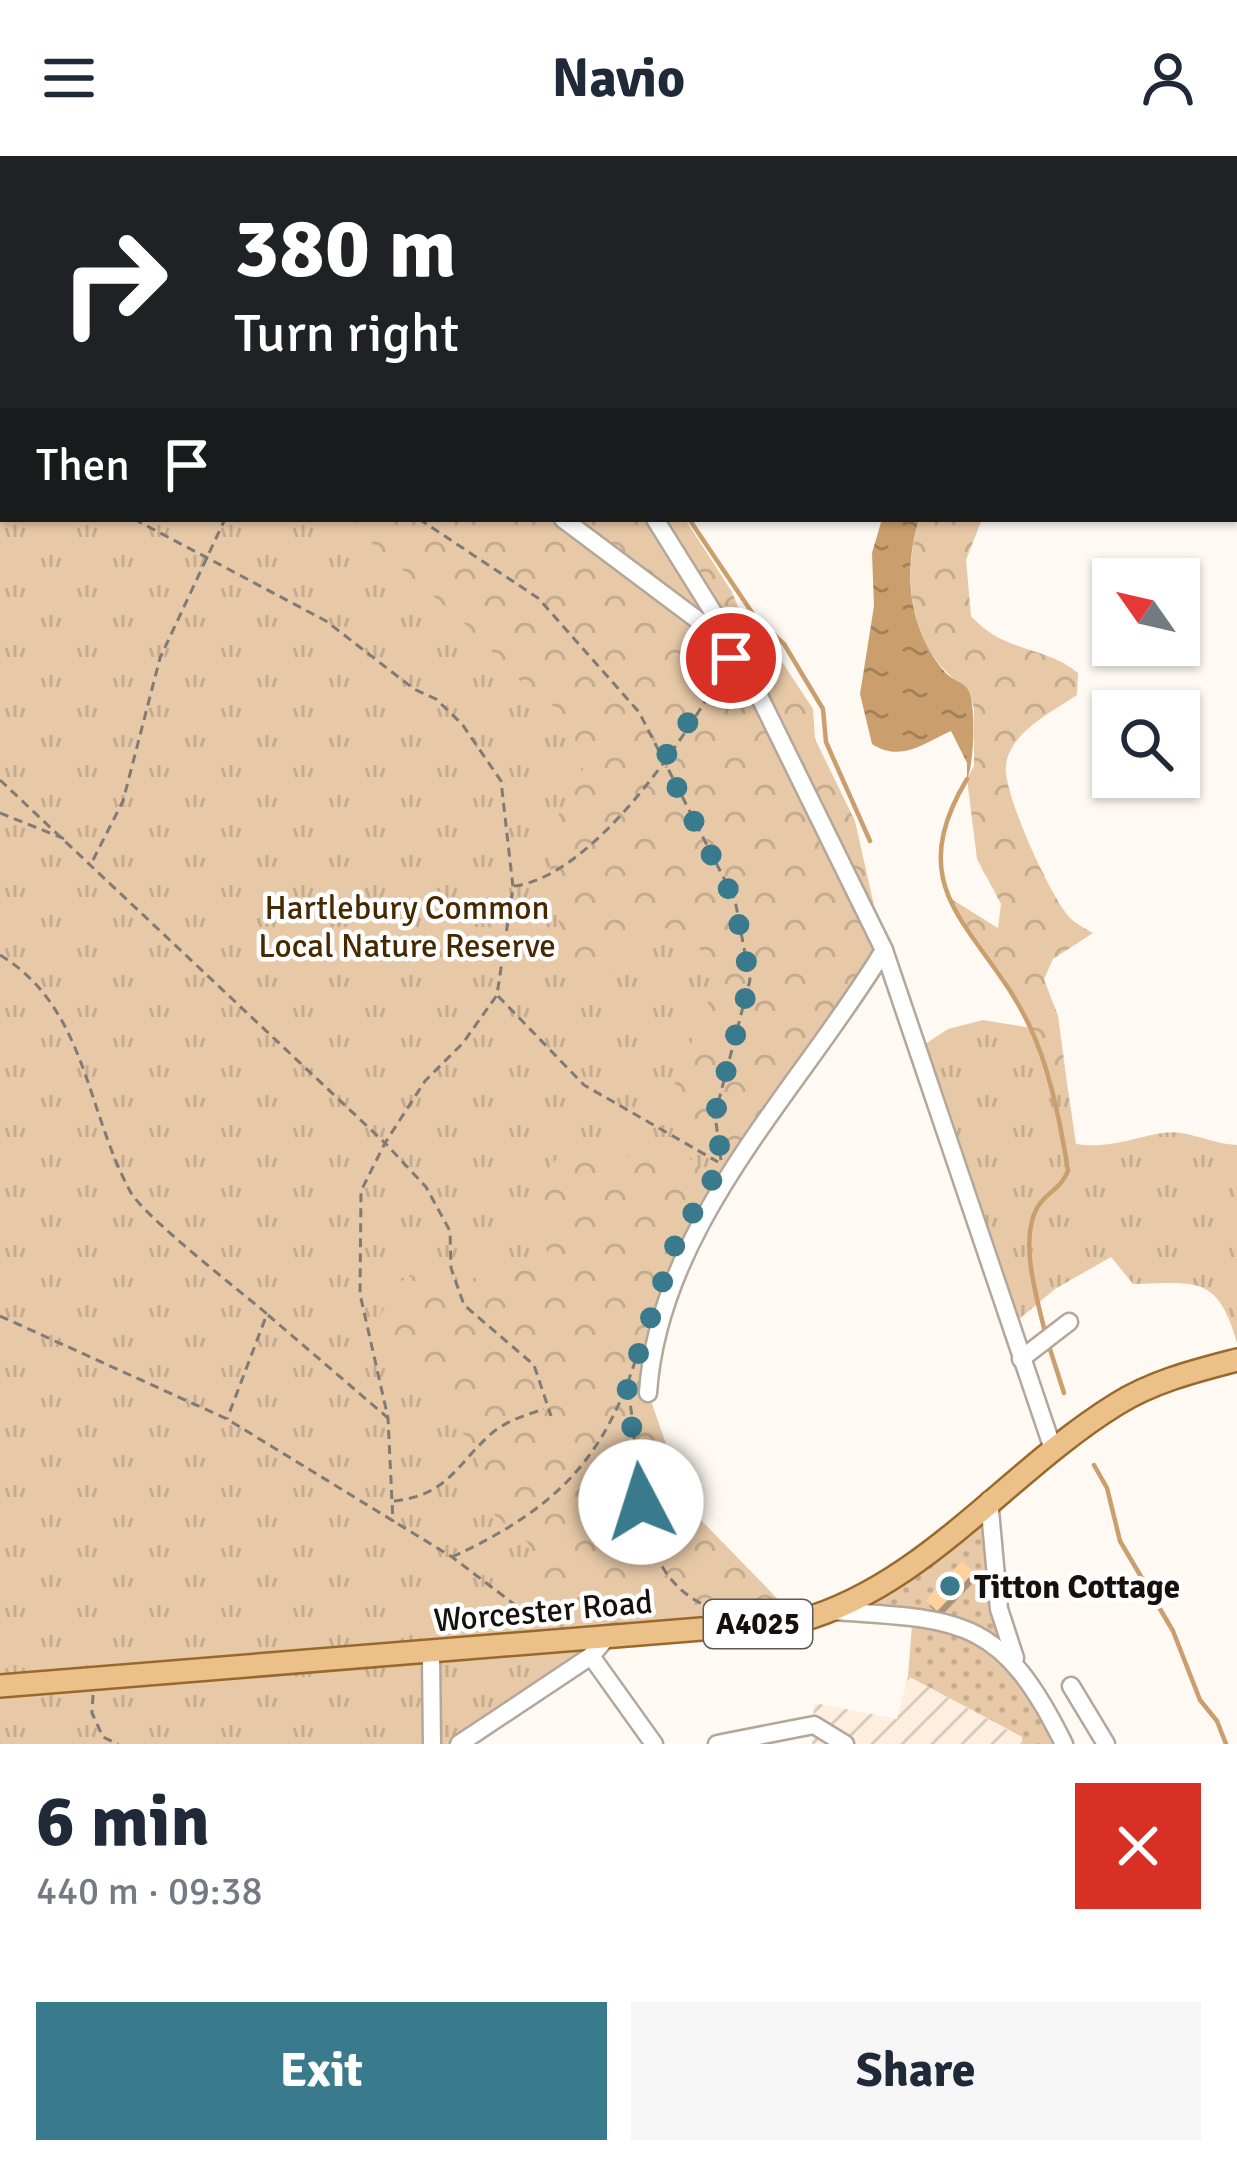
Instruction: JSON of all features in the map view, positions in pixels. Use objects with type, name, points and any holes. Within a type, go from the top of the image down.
[{"type":"main road","name":"Worcester Road","points":[[0,1686],[96,1682],[799,1621],[876,1590],[1098,1416],[1150,1386],[1237,1360]]},
{"type":"street","points":[[566,522],[736,649]]},
{"type":"street","points":[[657,522],[736,649],[884,950],[1021,1359],[1059,1444]]},
{"type":"street","points":[[648,1393],[655,1348],[697,1234],[720,1191],[884,950]]},
{"type":"street","points":[[1021,1359],[1069,1322]]},
{"type":"street","points":[[989,1500],[999,1610],[1016,1660],[1064,1744]]},
{"type":"street","points":[[833,1611],[956,1623],[1016,1660]]},
{"type":"street","points":[[459,1744],[591,1656],[608,1636]]},
{"type":"street","points":[[431,1654],[432,1744]]},
{"type":"street","points":[[591,1656],[654,1744]]},
{"type":"street","points":[[1071,1686],[1106,1744]]},
{"type":"street","points":[[717,1744],[814,1725],[845,1744]]},
{"type":"path","points":[[140,522],[326,621],[462,724],[501,781],[512,838],[513,886],[497,995],[464,1043],[424,1081],[362,1191],[360,1294],[388,1418],[393,1522]]},
{"type":"path","points":[[92,862],[123,801],[160,658],[223,522]]},
{"type":"path","points":[[424,522],[538,598],[639,712],[734,900],[750,980],[715,1114],[722,1163],[712,1178]]},
{"type":"path","points":[[513,886],[539,883],[576,860],[663,760],[736,649]]},
{"type":"path","points":[[0,780],[92,862],[426,1187],[450,1231],[451,1268],[464,1305],[534,1365],[550,1416]]},
{"type":"path","points":[[0,814],[67,839]]},
{"type":"path","points":[[0,955],[36,977],[70,1035],[131,1196],[388,1418]]},
{"type":"path","points":[[497,995],[584,1085],[722,1163]]},
{"type":"path","points":[[227,1419],[266,1314]]},
{"type":"path","points":[[0,1316],[227,1419],[452,1557],[560,1639]]},
{"type":"path","points":[[452,1557],[496,1537],[575,1478],[603,1441],[627,1388],[644,1331]]},
{"type":"path","points":[[627,1388],[637,1438],[634,1469],[652,1552],[676,1587],[702,1605]]},
{"type":"path","points":[[391,1502],[423,1498],[450,1479],[496,1430],[545,1408]]},
{"type":"path","points":[[96,1682],[92,1713],[103,1737],[118,1744]]},
{"type":"shaded area","points":[[908,1676],[1022,1738],[1022,1744],[812,1744],[814,1703],[897,1719]]},
{"type":"green space","name":"Hartlebury Common Local Nature Reserve","points":[[0,522],[655,522],[748,1151],[682,1270],[648,1393],[688,1507],[799,1621],[608,1636],[460,1744],[0,1744]]},
{"type":"green space","points":[[354,522],[687,522],[732,592],[743,619],[775,651],[813,709],[815,739],[855,821],[884,950],[748,1151],[717,1137],[677,1107],[675,1082],[719,976],[704,954],[679,932],[641,927],[632,957],[611,975],[585,972],[565,939],[553,898],[550,856],[558,817],[586,757],[551,703],[523,684],[460,619],[361,534]]},
{"type":"green space","points":[[918,522],[981,522],[966,560],[971,616],[997,637],[1078,673],[1077,695],[1024,733],[1006,765],[1019,820],[1051,889],[1070,918],[1093,933],[1053,959],[1044,979],[1058,1016],[1067,1083],[1048,1087],[1031,1028],[1006,980],[945,895],[998,928],[1001,904],[977,859],[967,779],[974,766],[974,708],[968,689],[933,656],[922,636],[911,591]]},
{"type":"green space","points":[[983,1020],[1031,1028],[1048,1086],[1067,1083],[1076,1144],[1106,1145],[1170,1132],[1237,1145],[1237,1343],[1230,1321],[1212,1294],[1188,1284],[1133,1284],[1111,1257],[1055,1289],[1018,1320],[919,1048],[948,1029]]},
{"type":"green space","points":[[560,1155],[686,1156],[705,1169],[720,1191],[682,1270],[648,1393],[688,1507],[799,1621],[560,1639],[534,1587],[536,1563],[528,1543],[495,1516],[469,1438],[454,1428],[457,1406],[391,1356],[380,1315],[403,1280],[440,1267],[471,1286],[494,1261],[541,1267],[548,1253],[536,1226],[534,1202],[543,1178]]},
{"type":"green space","points":[[989,1500],[1016,1660],[956,1623],[833,1611]]},
{"type":"green space","points":[[912,1625],[966,1640],[1002,1662],[1028,1695],[1053,1744],[1022,1744],[1022,1737],[908,1676]]},
{"type":"water","points":[[881,522],[918,522],[911,559],[912,599],[932,654],[970,695],[973,733],[967,779],[967,763],[951,731],[903,751],[872,744],[860,694],[874,606],[872,553]]},
{"type":"building","name":"Titton Cottage","points":[[962,1561],[974,1572],[937,1611],[926,1600]]},
{"type":"waterway","points":[[691,522],[753,614],[784,644],[823,709],[826,742],[870,841]]},
{"type":"waterway","points":[[967,779],[948,819],[941,853],[944,883],[955,910],[1011,993],[1037,1043],[1068,1171],[1044,1198],[1032,1221],[1031,1270],[1045,1332]]},
{"type":"waterway","points":[[1048,1343],[1064,1393]]},
{"type":"waterway","points":[[1094,1465],[1107,1488],[1120,1541],[1173,1631],[1200,1700],[1217,1721],[1226,1744]]},
{"type":"place","name":"Titton Cottage","points":[[950,1586]]},
{"type":"route","points":[[641,1502],[634,1469],[637,1438],[627,1388],[676,1242],[722,1163],[715,1114],[748,1002],[750,980],[734,900],[663,760],[706,702],[731,658]]}]
